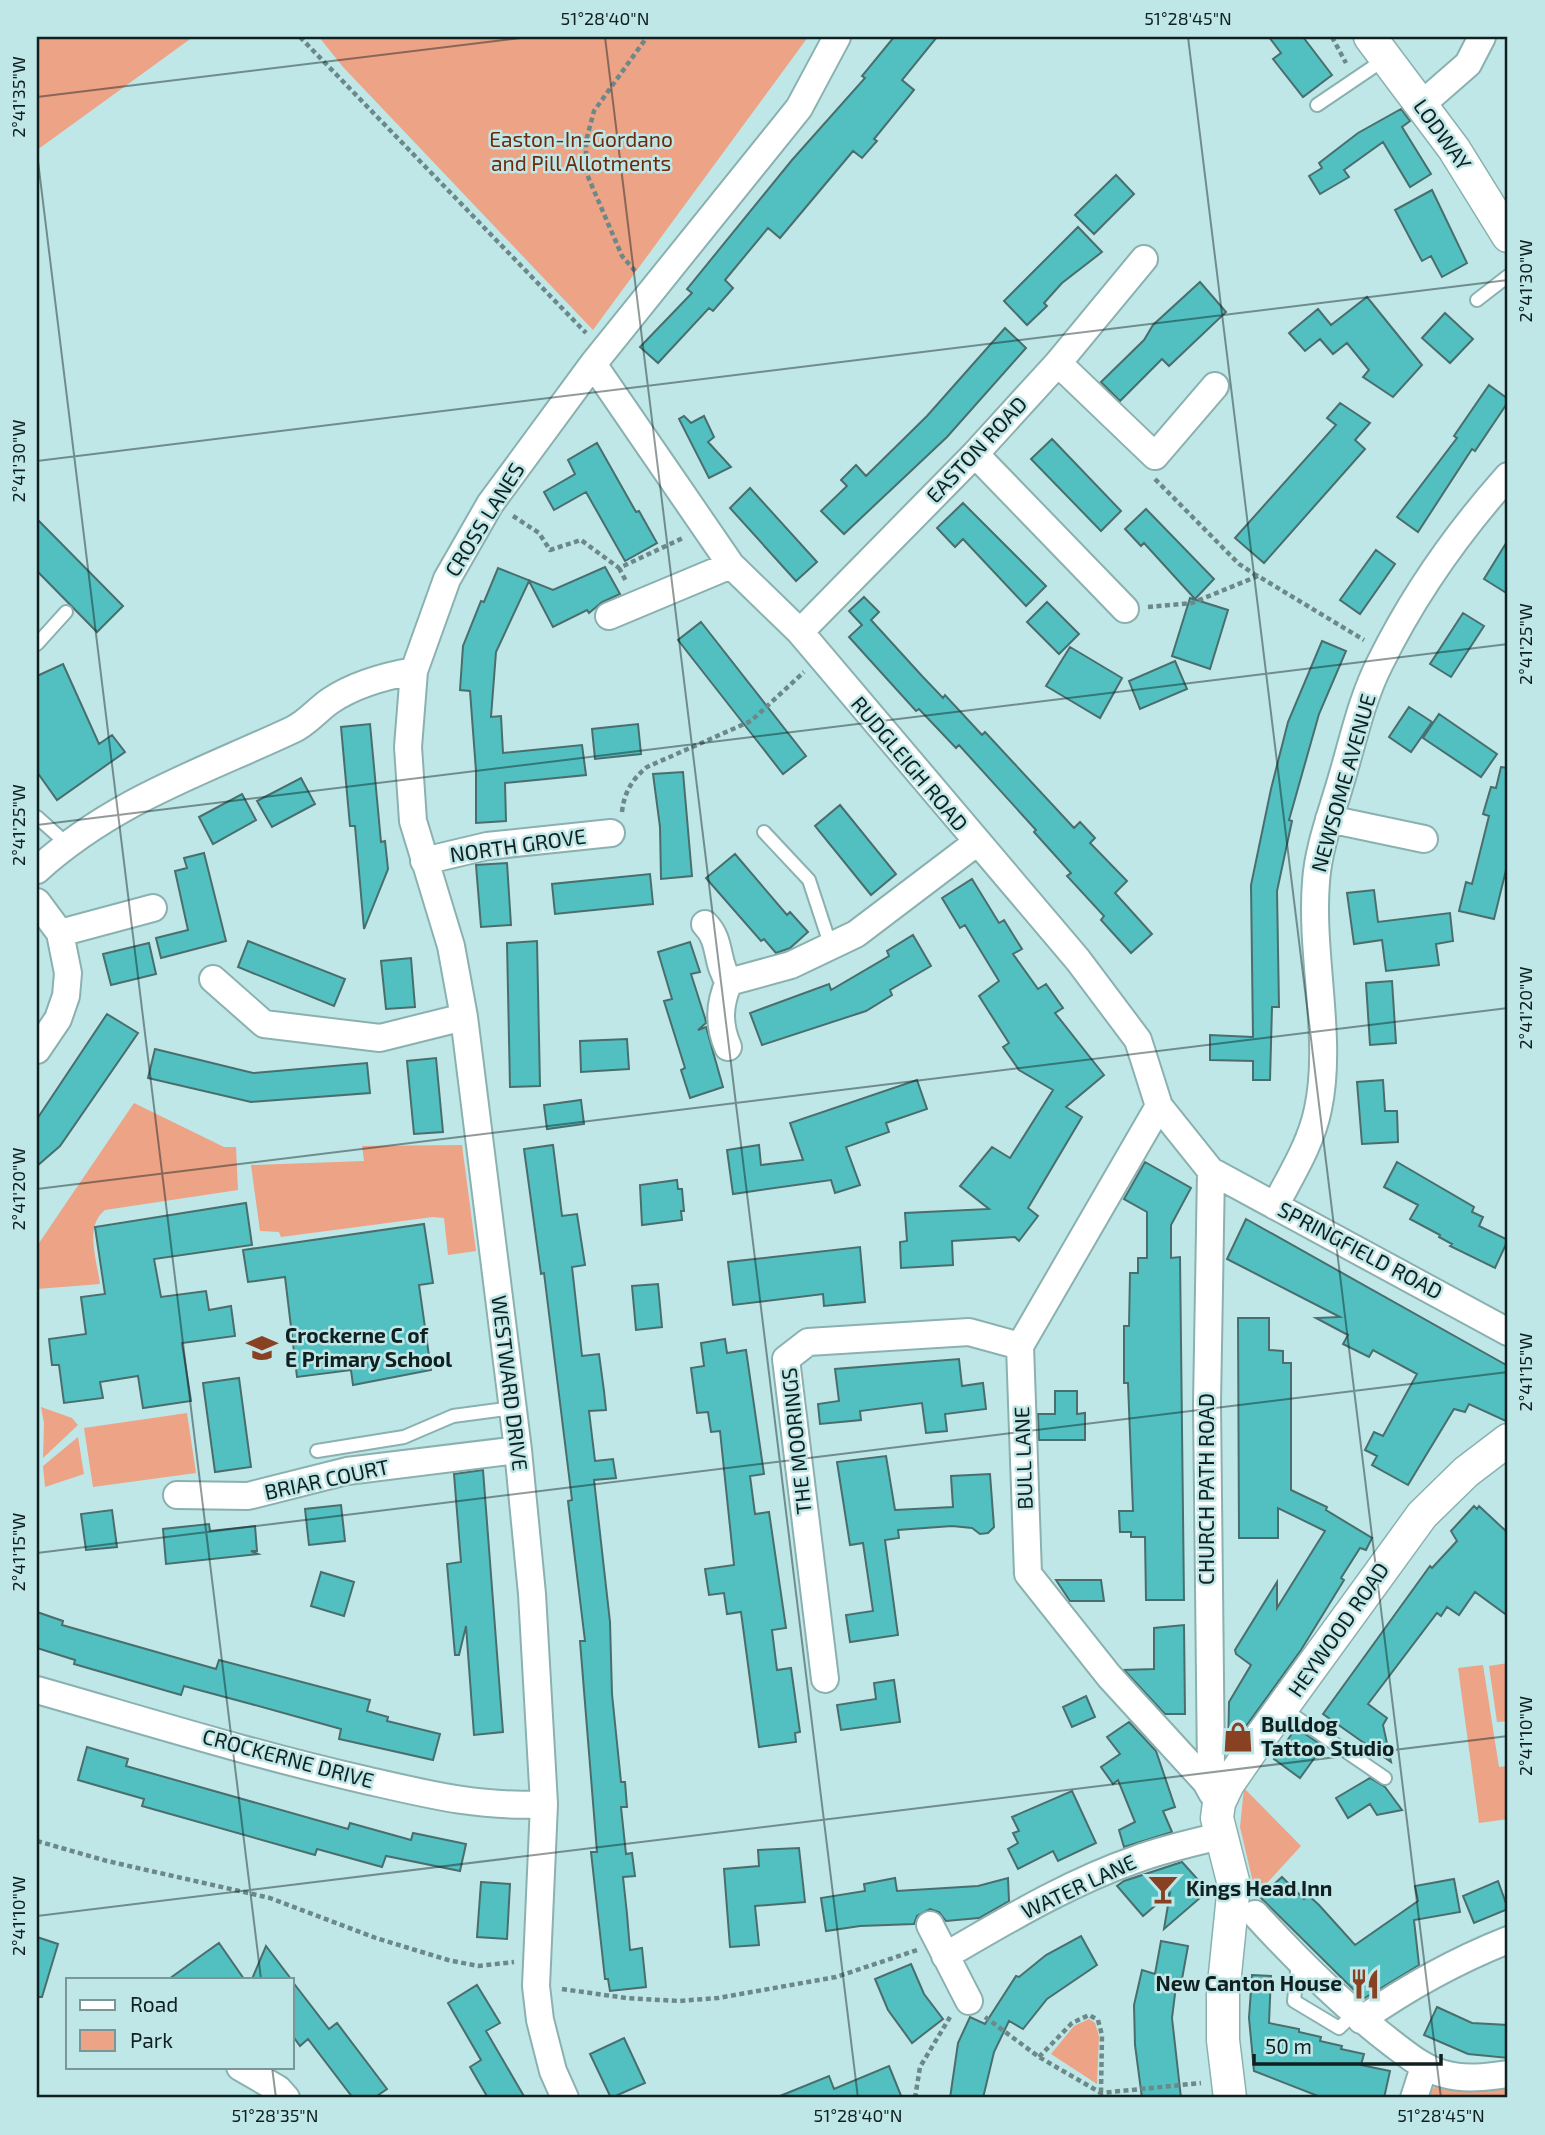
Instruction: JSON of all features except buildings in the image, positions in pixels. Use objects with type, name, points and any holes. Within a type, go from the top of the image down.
[{"type":"street","name":"CROSS LANES","points":[[414,671],[447,579],[490,504],[598,357],[799,108],[837,37]]},
{"type":"street","points":[[1421,105],[1468,64],[1482,37]]},
{"type":"street","name":"LODWAY","points":[[1378,48],[1454,149],[1508,236]]},
{"type":"street","name":"EASTON ROAD","points":[[800,632],[975,454],[1058,363],[1143,258]]},
{"type":"street","name":"RUDGLEIGH ROAD","points":[[598,357],[731,565],[800,632],[976,843],[1078,960],[1138,1040],[1159,1106],[1211,1171]]},
{"type":"street","points":[[1058,363],[1155,456],[1215,386]]},
{"type":"street","points":[[975,454],[1125,609]]},
{"type":"street","name":"NEWSOME AVENUE","points":[[1275,1206],[1309,1140],[1319,1107],[1321,1052],[1316,880],[1329,819],[1379,665],[1444,556],[1508,476]]},
{"type":"street","points":[[609,616],[731,565]]},
{"type":"street","points":[[37,870],[66,844],[165,785],[295,729],[332,699],[381,677],[414,671]]},
{"type":"street","name":"WESTWARD DRIVE","points":[[414,671],[408,747],[413,821],[451,946],[464,1017],[518,1450],[532,1594],[544,1804],[536,1976],[540,2020],[553,2071],[565,2098]]},
{"type":"street","points":[[1329,819],[1424,839]]},
{"type":"street","name":"NORTH GROVE","points":[[424,861],[487,846],[611,833]]},
{"type":"street","points":[[728,1047],[720,1022],[722,997],[729,982],[792,965],[856,934],[976,843]]},
{"type":"street","points":[[37,902],[60,933],[68,973],[66,996],[58,1019],[37,1050]]},
{"type":"street","points":[[60,933],[153,908]]},
{"type":"street","points":[[705,924],[716,937],[718,962],[729,982]]},
{"type":"street","points":[[214,979],[264,1024],[380,1038],[464,1017]]},
{"type":"street","points":[[1020,1346],[1159,1106]]},
{"type":"street","name":"SPRINGFIELD ROAD","points":[[1211,1171],[1508,1332]]},
{"type":"street","name":"CHURCH PATH ROAD","points":[[1211,1171],[1206,1404],[1212,1793]]},
{"type":"street","name":"THE MOORINGS","points":[[825,1679],[786,1359],[808,1342],[956,1332],[969,1332],[1020,1346]]},
{"type":"street","name":"BULL LANE","points":[[1020,1346],[1028,1574],[1109,1676],[1212,1793]]},
{"type":"street","name":"HEYWOOD ROAD","points":[[1212,1793],[1228,1784],[1422,1515],[1466,1472],[1508,1440]]},
{"type":"street","name":"BRIAR COURT","points":[[177,1495],[214,1497],[267,1493],[347,1471],[518,1450]]},
{"type":"street","name":"CROCKERNE DRIVE","points":[[37,1690],[317,1769],[465,1803],[506,1807],[544,1804]]},
{"type":"street","points":[[1212,1793],[1220,1836],[1234,1885],[1223,1994],[1229,2089]]},
{"type":"street","name":"WATER LANE","points":[[938,1942],[1027,1910],[1111,1870],[1170,1848],[1220,1836]]},
{"type":"street","points":[[1255,1914],[1298,1962],[1358,2017],[1424,2067],[1445,2074],[1479,2078],[1508,2074]]},
{"type":"street","points":[[1358,2017],[1460,1959],[1508,1940]]},
{"type":"street","points":[[938,1942],[963,2005]]},
{"type":"street","points":[[1414,2098],[1424,2067]]},
{"type":"street","points":[[242,2068],[278,2089],[286,2098]]},
{"type":"lane","points":[[1317,105],[1355,79],[1378,48]]},
{"type":"lane","points":[[1478,300],[1508,276]]},
{"type":"lane","points":[[37,644],[66,612]]},
{"type":"lane","points":[[37,817],[66,844]]},
{"type":"lane","points":[[764,832],[809,880],[831,947]]},
{"type":"lane","points":[[317,1451],[404,1437],[453,1416],[513,1408]]},
{"type":"lane","points":[[1284,1709],[1385,1778]]},
{"type":"path","points":[[300,37],[598,357]]},
{"type":"path","points":[[647,37],[594,111],[586,141],[586,172],[622,256],[652,290]]},
{"type":"path","points":[[1332,37],[1355,79]]},
{"type":"path","points":[[1150,474],[1238,564],[1367,642],[1379,665]]},
{"type":"path","points":[[490,504],[539,533],[551,550],[581,540],[619,568],[705,528]]},
{"type":"path","points":[[1125,609],[1192,603],[1258,576]]},
{"type":"path","points":[[611,833],[635,776],[672,754],[751,721],[784,694],[819,656]]},
{"type":"path","points":[[37,1841],[107,1861],[270,1898],[376,1938],[447,1960],[478,1966],[514,1962],[536,1976],[626,1998],[679,2001],[718,1998],[836,1977],[938,1942]]},
{"type":"path","points":[[915,2098],[920,2067],[937,2034],[963,2005],[982,2015],[1039,2057],[1101,2093],[1229,2089]]},
{"type":"path","points":[[1039,2057],[1072,2023],[1088,2015],[1098,2020],[1102,2035],[1101,2093]]},
{"type":"green space","points":[[37,37],[193,37],[37,150]]},
{"type":"green space","name":"Easton-In-Gordano and Pill Allotments","points":[[319,37],[808,37],[593,330],[343,67]]},
{"type":"green space","points":[[134,1103],[224,1147],[236,1147],[238,1190],[105,1210],[95,1225],[93,1234],[100,1284],[37,1289],[37,1246]]},
{"type":"green space","points":[[462,1145],[476,1251],[448,1255],[444,1218],[433,1217],[281,1237],[279,1232],[260,1231],[251,1165],[364,1161],[362,1146]]},
{"type":"green space","points":[[41,1407],[72,1418],[78,1425],[43,1458],[44,1423]]},
{"type":"green space","points":[[187,1413],[196,1473],[93,1487],[84,1428]]},
{"type":"green space","points":[[78,1437],[84,1474],[45,1487],[43,1466]]},
{"type":"green space","points":[[1508,1663],[1508,1721],[1497,1722],[1489,1666]]},
{"type":"green space","points":[[1483,1665],[1499,1767],[1508,1766],[1508,1819],[1479,1823],[1458,1668]]},
{"type":"green space","points":[[1244,1788],[1301,1846],[1256,1895],[1240,1827]]},
{"type":"green space","points":[[1089,2019],[1095,2023],[1099,2036],[1097,2084],[1051,2054],[1074,2026]]},
{"type":"green space","points":[[1508,2080],[1508,2098],[1423,2098],[1437,2085]]},
{"type":"place","name":"Crockerne C of E Primary School","points":[[262,1348]]},
{"type":"place","name":"Bulldog Tattoo Studio","points":[[1238,1737]]},
{"type":"place","name":"Kings Head Inn","points":[[1163,1889]]},
{"type":"place","name":"New Canton House","points":[[1365,1984]]}]
